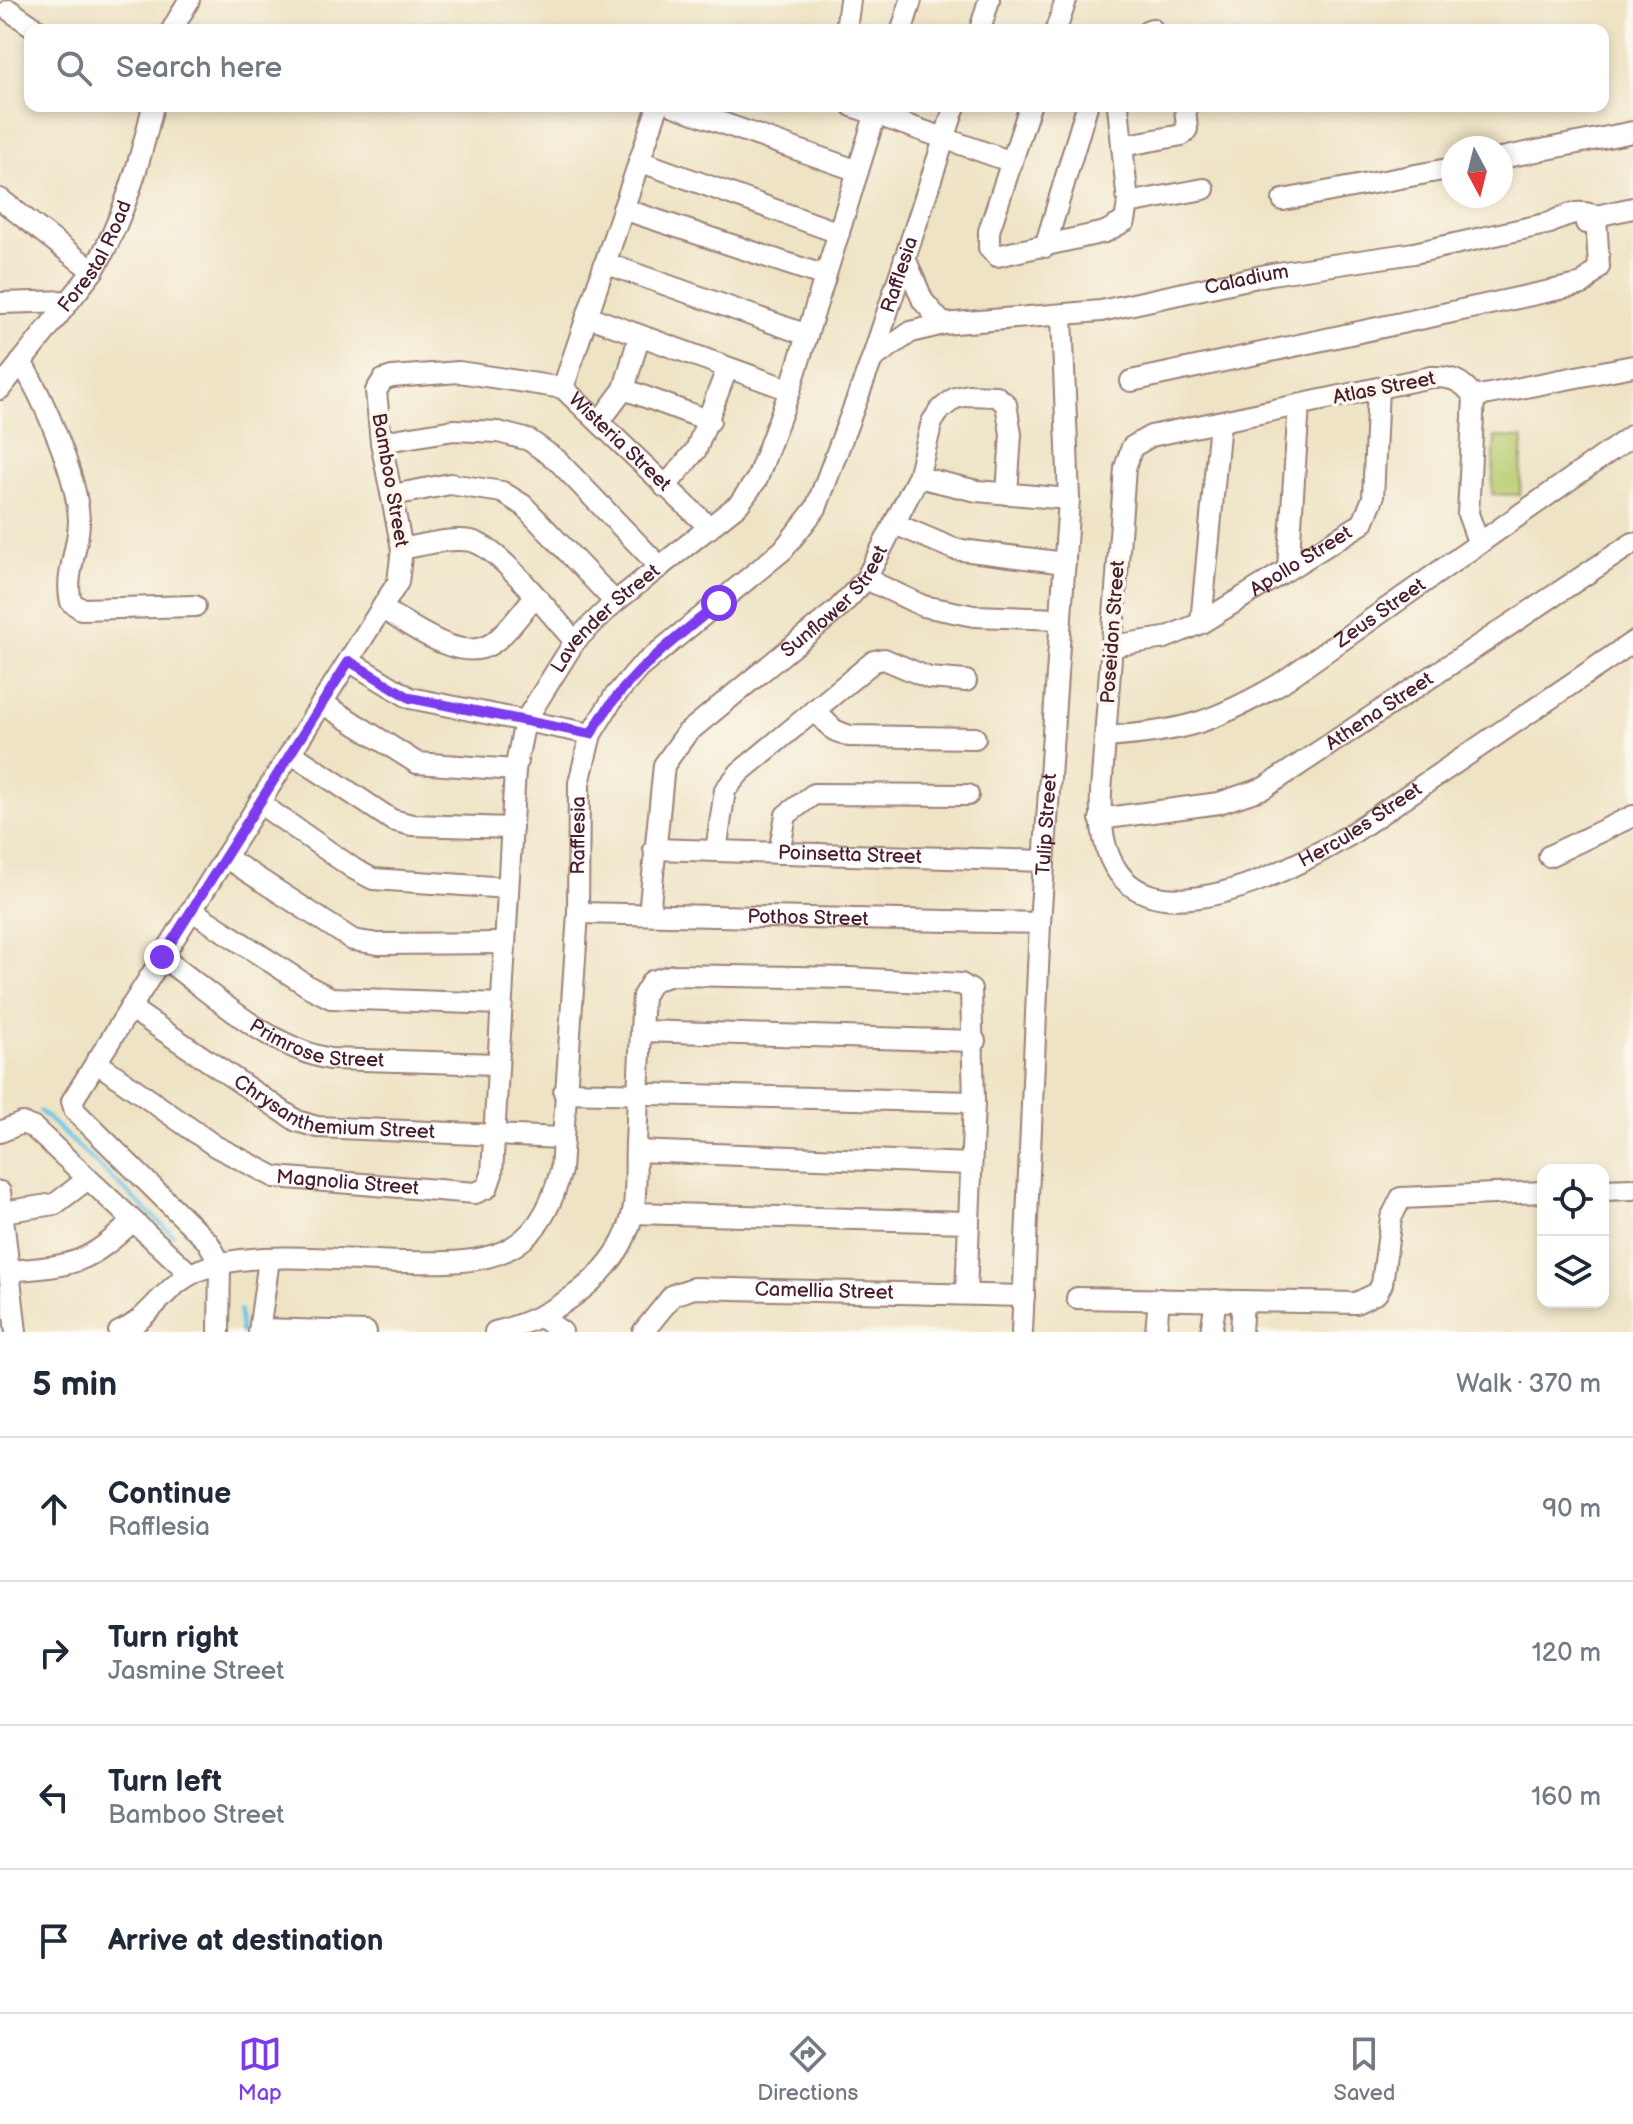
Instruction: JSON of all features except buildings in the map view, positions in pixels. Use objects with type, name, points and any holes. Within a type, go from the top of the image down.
[{"type":"street","points":[[175,24],[189,0]]},
{"type":"street","points":[[847,24],[850,0]]},
{"type":"street","points":[[904,24],[911,0]]},
{"type":"street","points":[[982,24],[989,0]]},
{"type":"street","points":[[1061,24],[1066,0]]},
{"type":"street","points":[[9,10],[29,24]]},
{"type":"street","name":"Forestal Road","points":[[0,389],[93,271],[115,228],[150,112]]},
{"type":"street","points":[[563,388],[656,112]]},
{"type":"street","points":[[691,112],[858,171]]},
{"type":"street","name":"Lavender Street","points":[[487,1188],[494,1135],[515,770],[525,721],[575,641],[615,602],[739,504],[757,479],[790,390],[876,112]]},
{"type":"street","points":[[882,112],[1012,162]]},
{"type":"street","name":"Rafflesia","points":[[119,1332],[189,1273],[220,1263],[269,1259],[476,1262],[518,1244],[553,1200],[561,1170],[578,913],[579,783],[591,734],[614,697],[639,668],[783,550],[816,508],[872,359],[953,112]]},
{"type":"street","points":[[1028,112],[989,231],[989,248],[997,256],[1113,230],[1125,221],[1128,203],[1119,112]]},
{"type":"street","points":[[1045,247],[1085,112]]},
{"type":"street","points":[[1122,146],[1182,135],[1187,129],[1186,112]]},
{"type":"street","points":[[1513,156],[1633,132]]},
{"type":"street","points":[[639,161],[839,233]]},
{"type":"street","points":[[1283,200],[1441,170]]},
{"type":"street","points":[[1128,203],[1204,189]]},
{"type":"street","points":[[0,199],[93,271]]},
{"type":"street","name":"Caladium","points":[[872,359],[911,332],[943,324],[1062,316],[1129,306],[1271,274],[1414,253],[1550,223],[1577,212],[1596,216],[1633,208]]},
{"type":"street","points":[[623,209],[825,276]]},
{"type":"street","points":[[1131,381],[1583,284],[1599,267],[1596,216]]},
{"type":"street","points":[[905,258],[923,301],[943,324]]},
{"type":"street","points":[[605,263],[807,335]]},
{"type":"street","points":[[0,303],[69,301]]},
{"type":"street","points":[[587,316],[790,390]]},
{"type":"street","name":"Tulip Street","points":[[1022,1332],[1040,923],[1069,499],[1062,316]]},
{"type":"street","points":[[600,421],[624,389],[639,337]]},
{"type":"street","points":[[21,362],[50,420],[75,501],[79,521],[71,602],[81,609],[195,606]]},
{"type":"street","points":[[1479,544],[1468,514],[1474,397],[1633,366]]},
{"type":"street","points":[[665,487],[687,464],[710,421],[727,369]]},
{"type":"street","name":"Wisteria Street","points":[[379,384],[392,377],[459,372],[563,388],[710,528]]},
{"type":"street","name":"Atlas Street","points":[[1132,447],[1151,436],[1441,377],[1459,382],[1474,397]]},
{"type":"street","name":"Bamboo Street","points":[[220,1263],[208,1242],[185,1215],[72,1105],[74,1096],[382,609],[401,572],[402,549],[381,442],[376,391],[379,384]]},
{"type":"street","name":"Apollo Street","points":[[1112,646],[1165,638],[1201,623],[1354,529],[1368,516],[1373,498],[1378,388]]},
{"type":"street","points":[[624,389],[710,421]]},
{"type":"street","name":"Sunflower Street","points":[[649,914],[664,765],[687,733],[838,609],[866,579],[918,477],[932,422],[940,410],[955,398],[996,396],[1006,404],[1010,415],[1007,494]]},
{"type":"street","points":[[1288,569],[1299,405]]},
{"type":"street","points":[[1201,623],[1220,422]]},
{"type":"street","points":[[381,442],[454,430],[498,432],[529,440],[557,460],[660,567]]},
{"type":"street","name":"Zeus Street","points":[[1105,737],[1182,730],[1240,708],[1281,683],[1633,435]]},
{"type":"street","name":"Poseidon Street","points":[[1100,819],[1125,468],[1132,447]]},
{"type":"street","points":[[918,477],[1007,494],[1069,499]]},
{"type":"street","points":[[393,495],[450,484],[502,492],[523,505],[615,602]]},
{"type":"street","points":[[895,524],[954,549],[1065,563]]},
{"type":"street","points":[[402,549],[443,541],[473,541],[494,554],[575,641]]},
{"type":"street","name":"Athena Street","points":[[1100,819],[1219,803],[1264,788],[1633,543]]},
{"type":"street","points":[[866,579],[923,606],[974,616],[1061,619]]},
{"type":"street","points":[[382,609],[463,649],[479,649],[493,643],[534,598]]},
{"type":"street","name":"Hercules Street","points":[[1100,819],[1111,864],[1120,878],[1144,895],[1177,900],[1221,893],[1307,860],[1348,836],[1633,642]]},
{"type":"street","points":[[716,851],[725,790],[740,772],[879,659],[929,678],[966,681]]},
{"type":"street","points":[[349,661],[410,698],[591,734]]},
{"type":"street","points":[[322,703],[417,763],[515,770]]},
{"type":"street","points":[[814,710],[834,730],[849,736],[975,738]]},
{"type":"street","points":[[291,753],[392,820],[412,825],[512,828]]},
{"type":"street","points":[[779,853],[786,815],[814,794],[968,795]]},
{"type":"street","points":[[259,803],[373,879],[508,888]]},
{"type":"street","points":[[1549,856],[1633,816]]},
{"type":"street","name":"Poinsetta Street","points":[[654,849],[1044,861]]},
{"type":"street","points":[[225,857],[353,940],[378,944],[505,943]]},
{"type":"street","points":[[191,910],[331,998],[501,1004]]},
{"type":"street","name":"Pothos Street","points":[[578,913],[1040,923]]},
{"type":"street","name":"Primrose Street","points":[[162,957],[282,1044],[307,1054],[330,1059],[498,1064]]},
{"type":"street","points":[[495,1332],[541,1317],[563,1304],[593,1279],[616,1248],[633,1213],[643,996],[652,981],[662,977],[850,978],[967,986],[973,996],[975,1041],[966,1294]]},
{"type":"street","name":"Chrysanthemium Street","points":[[130,1008],[297,1121],[317,1127],[562,1138]]},
{"type":"street","points":[[641,1031],[975,1041]]},
{"type":"street","name":"Magnolia Street","points":[[96,1062],[215,1146],[275,1177],[475,1193],[487,1188]]},
{"type":"street","points":[[564,1092],[974,1102]]},
{"type":"street","points":[[0,1132],[12,1124],[28,1125],[189,1273]]},
{"type":"street","points":[[636,1151],[971,1164]]},
{"type":"street","points":[[16,1332],[1,1202],[55,1204],[88,1179]]},
{"type":"street","points":[[1609,1190],[1633,1189]]},
{"type":"street","points":[[1077,1298],[1356,1303],[1377,1293],[1382,1284],[1391,1218],[1401,1198],[1537,1192]]},
{"type":"street","points":[[633,1213],[967,1222]]},
{"type":"street","points":[[9,1271],[79,1262],[103,1249],[133,1221]]},
{"type":"street","points":[[269,1259],[260,1330],[366,1332]]},
{"type":"street","points":[[219,1332],[220,1263]]},
{"type":"street","name":"Camellia Street","points":[[643,1332],[673,1295],[694,1288],[1024,1296]]},
{"type":"street","points":[[1156,1332],[1159,1299]]},
{"type":"street","points":[[1211,1332],[1216,1300]]},
{"type":"street","points":[[1241,1332],[1243,1301]]},
{"type":"street","points":[[541,1317],[562,1332]]},
{"type":"green space","points":[[1495,437],[1523,438],[1520,495],[1492,494]]},
{"type":"waterway","points":[[40,1111],[173,1235]]},
{"type":"waterway","points":[[240,1310],[241,1332]]},
{"type":"route","points":[[162,957],[349,661],[410,698],[437,706],[591,734],[614,697],[639,668],[719,603]]}]
